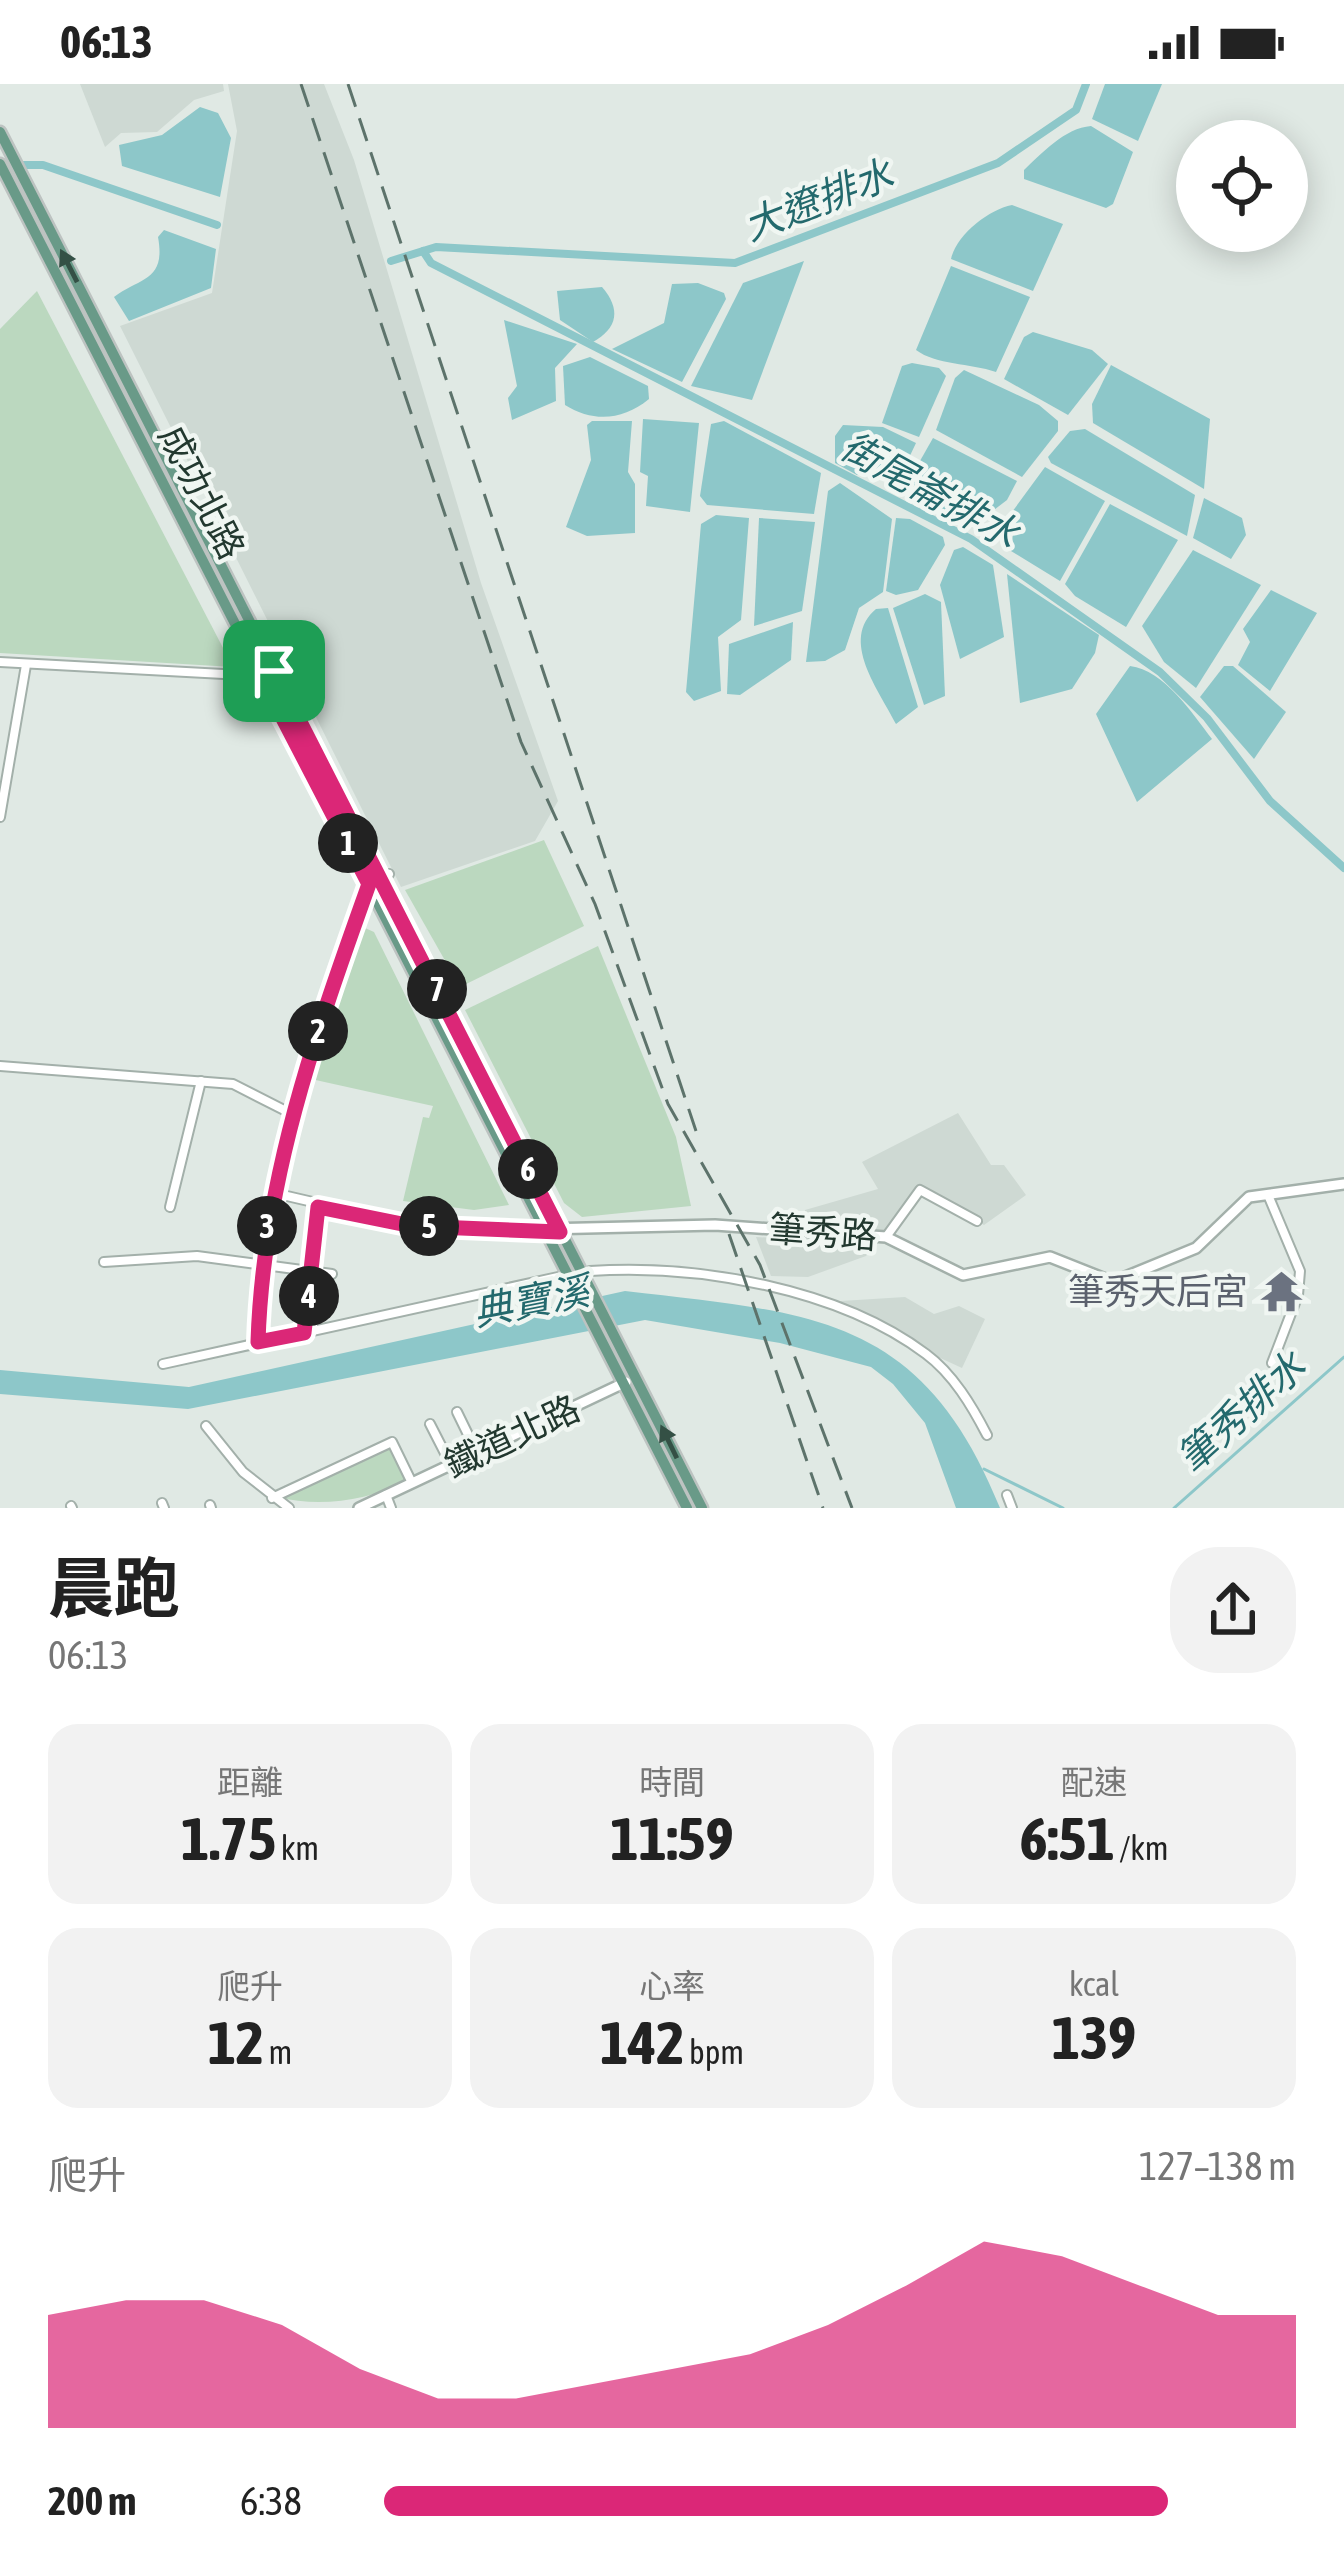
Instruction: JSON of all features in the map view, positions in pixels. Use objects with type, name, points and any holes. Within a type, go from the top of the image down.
[{"type":"main road","name":"成功北路","points":[[0,132],[560,1232],[576,1276]]},
{"type":"main road","name":"成功北路","points":[[0,164],[273,672]]},
{"type":"main road","name":"成功北路","points":[[379,878],[544,1229],[576,1276]]},
{"type":"main road","points":[[576,1276],[610,1341],[636,1376],[702,1508]]},
{"type":"main road","points":[[610,1341],[623,1383],[686,1508]]},
{"type":"street","points":[[0,662],[273,672]]},
{"type":"street","points":[[0,817],[26,664]]},
{"type":"street","points":[[258,1342],[260,1261],[290,1113],[379,878]]},
{"type":"street","points":[[0,1066],[233,1084],[290,1113]]},
{"type":"street","points":[[170,1208],[201,1081]]},
{"type":"street","name":"筆秀路","points":[[544,1229],[715,1225],[886,1237],[962,1274],[1050,1257],[1113,1282],[1196,1248],[1250,1197],[1344,1184]]},
{"type":"street","points":[[886,1237],[920,1190],[977,1221]]},
{"type":"street","points":[[274,1193],[412,1226],[544,1229]]},
{"type":"street","points":[[1268,1195],[1300,1271],[1298,1295],[1272,1364]]},
{"type":"street","points":[[304,1333],[318,1207]]},
{"type":"street","points":[[104,1262],[196,1256],[332,1274]]},
{"type":"street","points":[[163,1364],[576,1276],[631,1269],[765,1288],[873,1324],[931,1357],[974,1410],[987,1435]]},
{"type":"street","name":"鐵道北路","points":[[359,1508],[636,1376]]},
{"type":"street","points":[[457,1412],[477,1453]]},
{"type":"street","points":[[430,1424],[451,1465]]},
{"type":"street","points":[[206,1426],[272,1498],[289,1508]]},
{"type":"street","points":[[272,1498],[392,1442],[412,1483]]},
{"type":"street","points":[[386,1495],[391,1508]]},
{"type":"street","points":[[1006,1495],[1012,1508]]},
{"type":"shaded area","points":[[80,84],[223,84],[224,91],[194,100],[157,132],[121,133],[105,147]]},
{"type":"shaded area","points":[[228,84],[324,84],[354,160],[481,583],[558,801],[535,841],[401,887],[120,326],[212,293],[237,131]]},
{"type":"shaded area","points":[[958,1113],[991,1165],[1004,1165],[1026,1195],[984,1225],[920,1186],[887,1231],[804,1226],[805,1210],[878,1189],[862,1162]]},
{"type":"shaded area","points":[[756,1237],[879,1241],[866,1256],[808,1277],[771,1276]]},
{"type":"shaded area","points":[[905,1297],[934,1314],[959,1306],[985,1319],[962,1368],[836,1310],[841,1301]]},
{"type":"green space","points":[[37,291],[233,667],[0,653],[0,329]]},
{"type":"green space","points":[[544,840],[584,926],[460,987],[405,890]]},
{"type":"green space","points":[[365,928],[374,932],[509,1205],[474,1210],[403,1201],[423,1117],[429,1118],[433,1106],[311,1079]]},
{"type":"green space","points":[[598,946],[676,1137],[691,1206],[582,1217],[564,1203],[465,1010]]},
{"type":"green space","points":[[392,1446],[408,1482],[343,1500],[277,1497]]},
{"type":"water","points":[[1105,84],[1162,84],[1138,141],[1092,119]]},
{"type":"water","points":[[200,107],[218,113],[231,138],[220,197],[122,166],[119,145],[162,135]]},
{"type":"water","points":[[1091,126],[1133,152],[1113,204],[1106,208],[1024,179],[1024,170],[1054,142]]},
{"type":"water","points":[[1012,205],[1063,224],[1033,291],[951,259],[974,225]]},
{"type":"water","points":[[164,230],[216,249],[211,288],[129,321],[114,297],[155,270],[158,237]]},
{"type":"water","points":[[804,261],[752,400],[691,386],[743,283]]},
{"type":"water","points":[[951,266],[1030,297],[996,372],[916,350]]},
{"type":"water","points":[[698,283],[724,293],[726,299],[682,382],[612,349],[664,323],[672,284]]},
{"type":"water","points":[[602,287],[614,318],[608,331],[593,342],[560,320],[557,291]]},
{"type":"water","points":[[504,320],[577,344],[555,368],[556,401],[512,420],[508,398],[517,386]]},
{"type":"water","points":[[1033,332],[1092,350],[1108,364],[1068,415],[1004,379],[1024,337]]},
{"type":"water","points":[[590,357],[648,386],[649,399],[608,417],[587,415],[565,405],[563,366]]},
{"type":"water","points":[[1111,365],[1210,419],[1204,489],[1093,423],[1092,404]]},
{"type":"water","points":[[902,366],[939,368],[946,376],[919,437],[882,423]]},
{"type":"water","points":[[964,370],[1039,405],[1058,421],[1058,431],[1022,477],[936,430],[955,378]]},
{"type":"water","points":[[643,419],[699,423],[690,512],[646,506],[648,476],[640,472]]},
{"type":"water","points":[[632,421],[628,472],[635,484],[635,533],[587,536],[566,527],[591,460],[587,425]]},
{"type":"water","points":[[724,421],[821,473],[814,514],[707,505],[700,496],[711,424]]},
{"type":"water","points":[[843,425],[883,427],[916,443],[897,483],[863,470],[857,475],[835,463],[835,436]]},
{"type":"water","points":[[1085,429],[1195,495],[1187,536],[1051,463],[1048,457],[1070,431]]},
{"type":"water","points":[[933,438],[1017,481],[1007,500],[969,529],[909,494],[912,475]]},
{"type":"water","points":[[1045,467],[1105,501],[1060,581],[1011,551],[1013,534],[1004,523]]},
{"type":"water","points":[[840,483],[892,519],[883,592],[859,608],[845,650],[825,661],[806,662],[828,491]]},
{"type":"water","points":[[1204,498],[1242,518],[1246,535],[1231,559],[1193,538]]},
{"type":"water","points":[[1110,504],[1178,540],[1126,627],[1075,596],[1065,584]]},
{"type":"water","points":[[716,515],[749,518],[741,620],[718,637],[721,691],[694,701],[686,692],[701,524]]},
{"type":"water","points":[[759,518],[815,522],[802,611],[754,626]]},
{"type":"water","points":[[896,518],[910,519],[943,537],[945,545],[918,590],[896,595],[886,591]]},
{"type":"water","points":[[963,547],[993,565],[1004,637],[960,659],[940,585],[954,550]]},
{"type":"water","points":[[1193,550],[1261,585],[1196,688],[1164,662],[1142,626]]},
{"type":"water","points":[[1007,574],[1099,635],[1095,653],[1072,689],[1020,703]]},
{"type":"water","points":[[1271,590],[1317,613],[1270,691],[1238,665],[1250,642],[1243,629]]},
{"type":"water","points":[[925,594],[941,602],[945,696],[924,705],[893,608]]},
{"type":"water","points":[[888,608],[918,707],[896,724],[872,681],[862,650],[866,621],[876,609]]},
{"type":"water","points":[[793,622],[791,660],[740,695],[727,694],[729,644]]},
{"type":"water","points":[[1130,666],[1166,684],[1212,739],[1137,802],[1096,714]]},
{"type":"water","points":[[1224,666],[1233,666],[1286,712],[1254,759],[1200,697]]},
{"type":"water","points":[[625,1291],[751,1307],[805,1318],[853,1335],[896,1360],[935,1395],[969,1444],[1000,1508],[956,1508],[925,1423],[893,1384],[871,1367],[780,1343],[645,1320],[188,1409],[0,1394],[0,1370],[189,1387]]},
{"type":"waterway","name":"大遼排水","points":[[391,261],[436,247],[735,263],[998,163],[1076,110],[1086,84]]},
{"type":"waterway","name":"大遼排水","points":[[13,165],[43,165],[217,225]]},
{"type":"waterway","name":"街尾崙排水","points":[[423,251],[431,263],[971,539],[1160,672],[1207,718],[1270,801],[1344,868]]},
{"type":"waterway","name":"筆秀排水","points":[[1174,1508],[1344,1357]]},
{"type":"waterway","name":"筆秀排水","points":[[984,1469],[1063,1508]]},
{"type":"railway","points":[[301,84],[521,742],[595,904],[668,1104],[760,1265],[852,1508]]},
{"type":"railway","points":[[348,84],[696,1131]]},
{"type":"railway","points":[[729,1234],[823,1508]]},
{"type":"place","name":"筆秀天后宮","points":[[1282,1291]]},
{"type":"route","points":[[274,671],[560,1232],[412,1226],[318,1207],[304,1333],[258,1342],[260,1261],[290,1113],[369,884],[261,676],[274,671]]},
{"type":"water label","name":"典寶溪","points":[[531,1301]]}]
